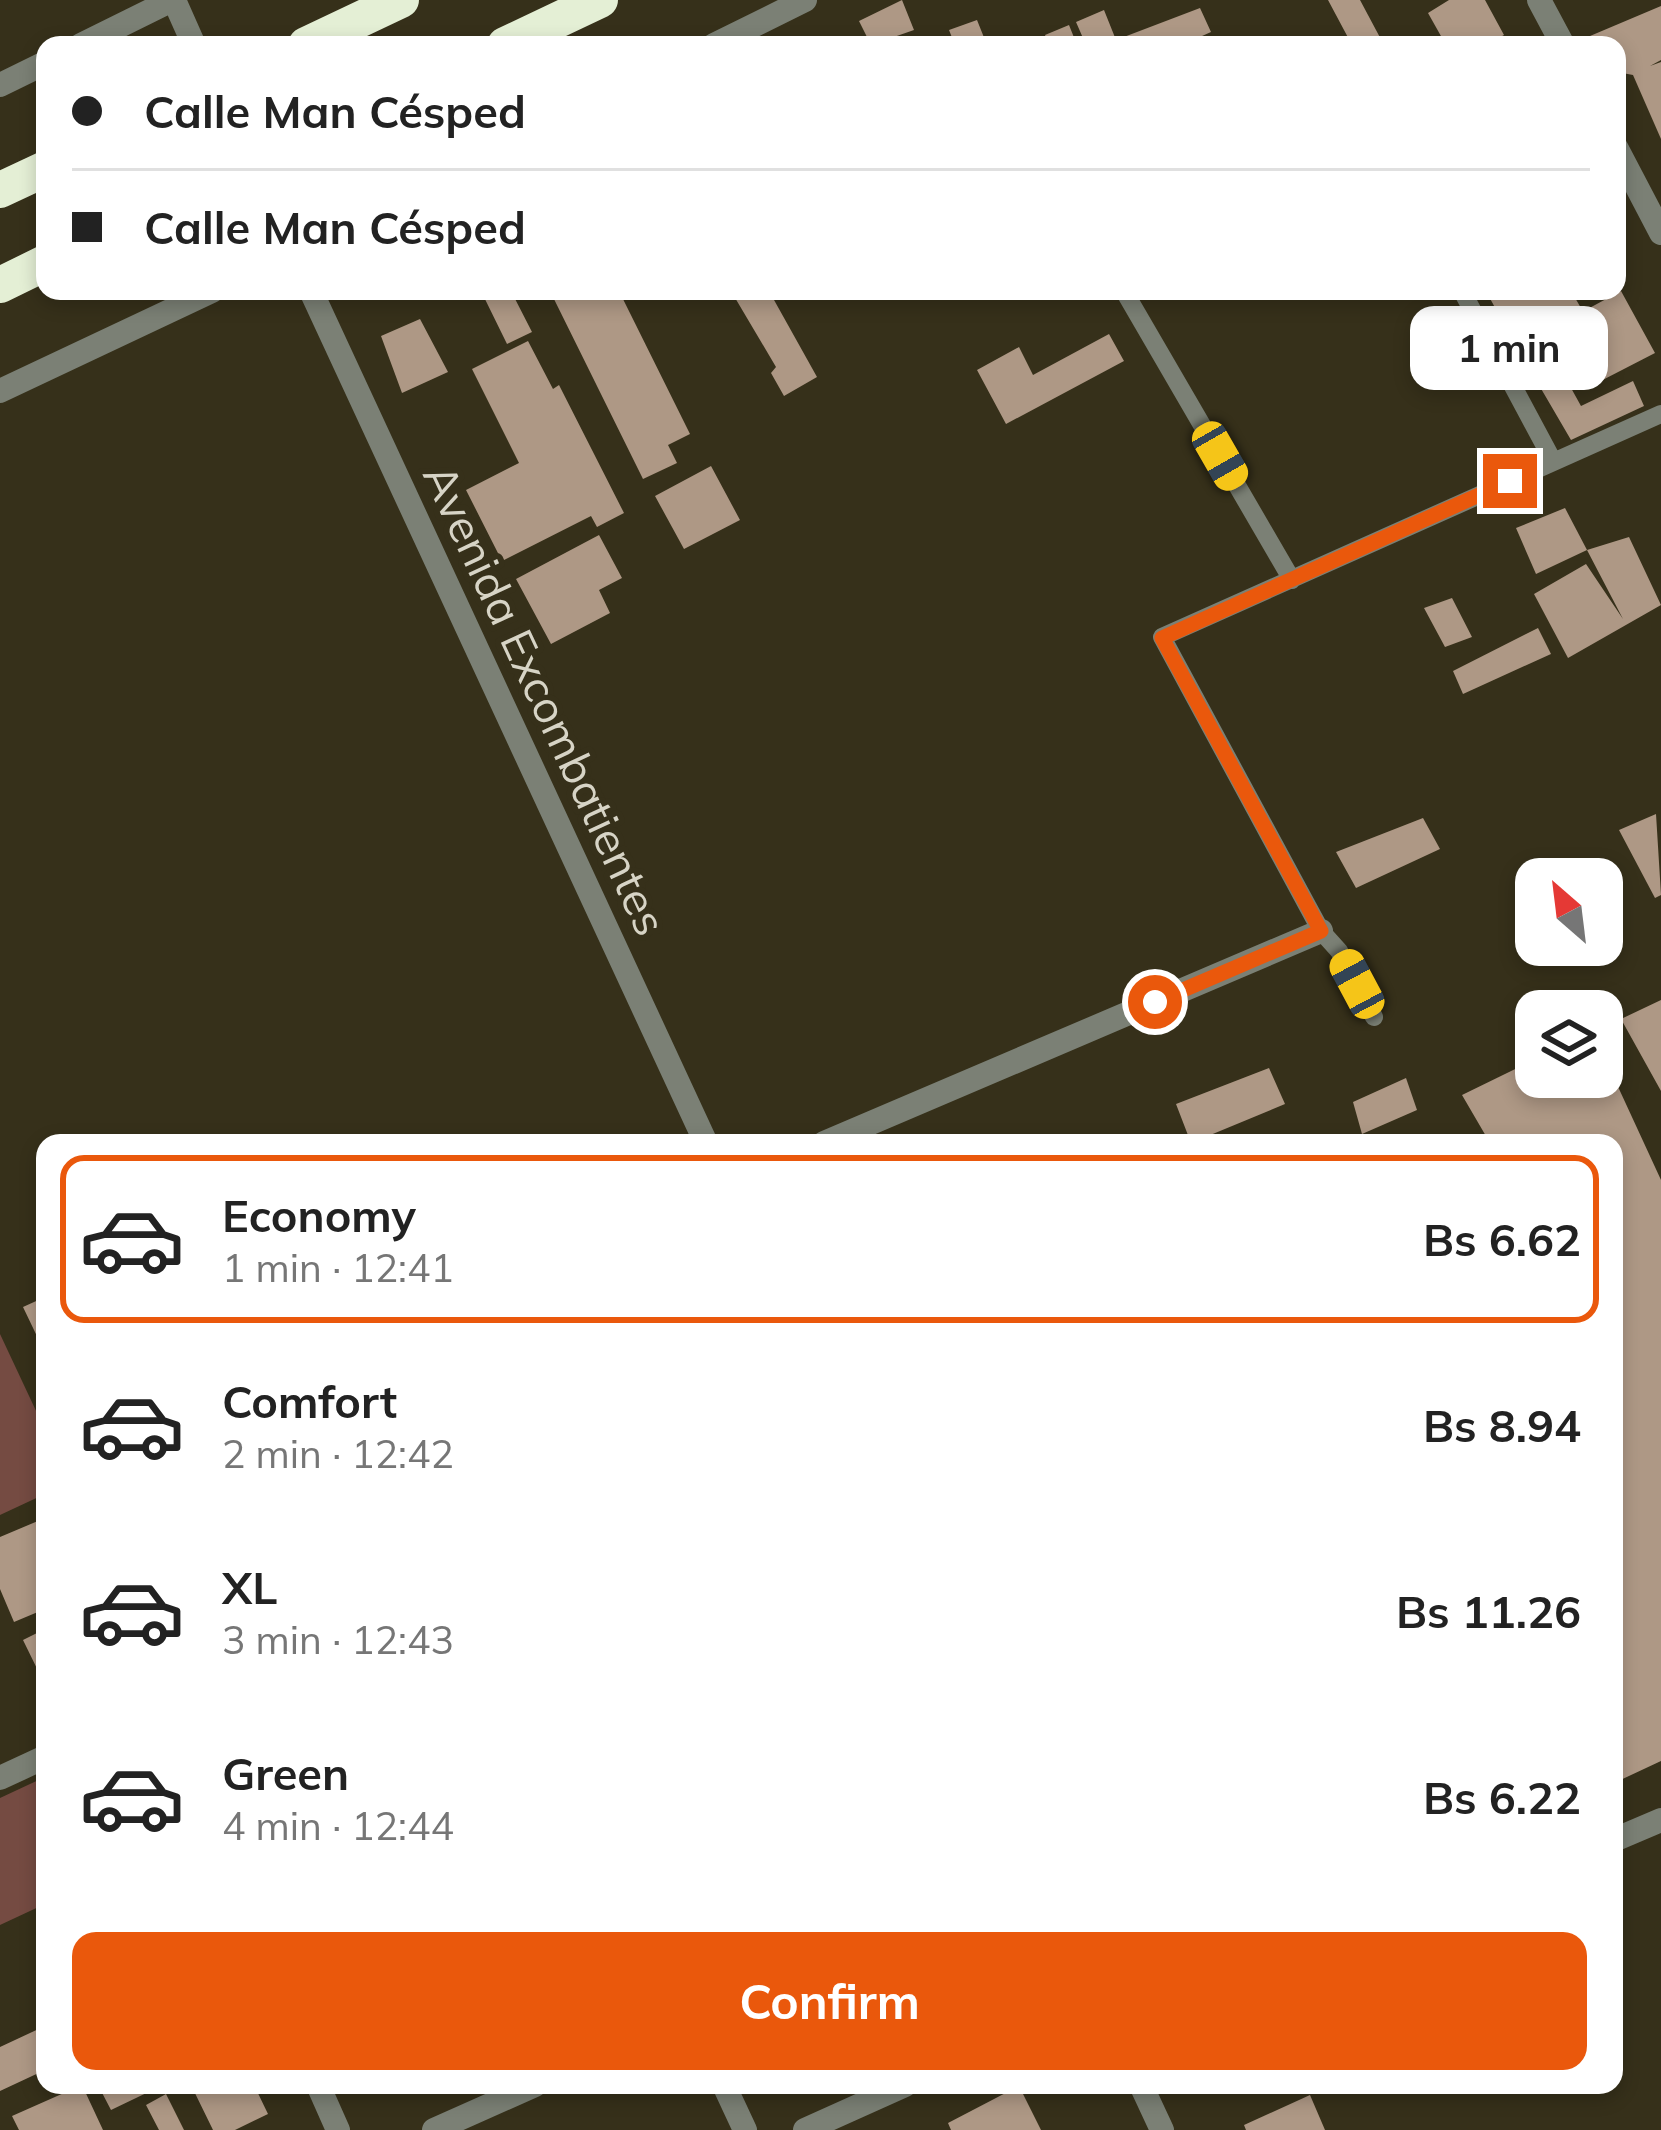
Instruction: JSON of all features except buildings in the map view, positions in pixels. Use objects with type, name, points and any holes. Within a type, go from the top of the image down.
[{"type":"highway","points":[[325,36],[401,0]]},
{"type":"highway","points":[[524,36],[600,0]]},
{"type":"highway","points":[[0,190],[36,173]]},
{"type":"highway","points":[[0,285],[36,267]]},
{"type":"street","points":[[99,36],[173,0],[190,36]]},
{"type":"street","points":[[732,36],[805,0]]},
{"type":"street","points":[[1539,0],[1558,36]]},
{"type":"street","points":[[0,85],[36,67]]},
{"type":"street","points":[[1626,166],[1661,233]]},
{"type":"street","points":[[0,391],[193,300]]},
{"type":"street","name":"Avenida Excombatientes","points":[[314,300],[702,1134]]},
{"type":"street","points":[[845,1134],[1321,931]]},
{"type":"street","points":[[0,1778],[36,1760]]},
{"type":"street","points":[[1623,1836],[1661,1820]]},
{"type":"street","points":[[322,2094],[338,2130]]},
{"type":"street","points":[[434,2130],[515,2094]]},
{"type":"street","points":[[728,2094],[745,2130]]},
{"type":"street","points":[[805,2130],[885,2094]]},
{"type":"street","points":[[1146,2094],[1162,2130]]},
{"type":"lane","points":[[1129,300],[1292,580]]},
{"type":"lane","points":[[1467,300],[1553,461]]},
{"type":"lane","points":[[1374,1017],[1339,951],[1321,931],[1162,638],[1661,413]]},
{"type":"shaded area","points":[[0,1334],[36,1411],[36,1498],[0,1515]]},
{"type":"shaded area","points":[[36,1781],[36,1908],[0,1925],[0,1798]]},
{"type":"route","points":[[1155,1002],[1321,931],[1162,638],[1510,481]]}]
